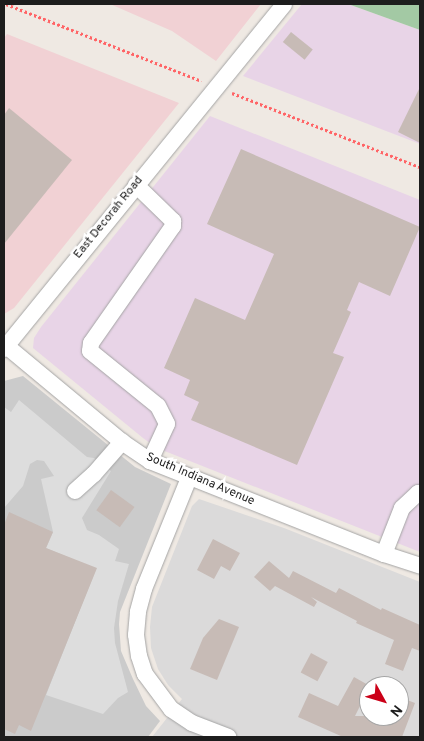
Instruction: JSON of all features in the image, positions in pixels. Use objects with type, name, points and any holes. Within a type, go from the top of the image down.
[{"type":"street","name":"East Decorah Road","points":[[5,347],[284,4]]},
{"type":"street","points":[[136,185],[173,221],[172,226],[90,343],[90,351],[158,406],[167,424],[150,461]]},
{"type":"street","name":"South Indiana Avenue","points":[[5,347],[122,442],[150,461],[384,554],[420,566]]},
{"type":"street","points":[[75,491],[94,474],[122,442]]},
{"type":"street","points":[[189,478],[144,589],[138,612],[136,635],[139,656],[145,674],[171,709],[192,723],[228,737]]},
{"type":"street","points":[[384,554],[402,508],[418,493],[420,494]]},
{"type":"shaded area","points":[[110,4],[261,4],[216,61],[172,31]]},
{"type":"shaded area","points":[[302,4],[348,4],[420,30],[420,144],[243,76]]},
{"type":"shaded area","points":[[7,34],[179,103],[14,308],[4,314],[4,38]]},
{"type":"shaded area","points":[[210,116],[420,200],[420,552],[157,448],[33,348],[34,338],[41,327]]},
{"type":"shaded area","points":[[23,376],[135,467],[171,484],[120,612],[121,651],[146,706],[160,721],[148,737],[4,737],[4,381]]},
{"type":"shaded area","points":[[19,400],[87,457],[94,458],[111,471],[82,518],[87,530],[99,535],[119,549],[115,561],[129,564],[118,601],[114,628],[115,643],[128,692],[118,698],[103,714],[46,695],[96,569],[46,548],[53,532],[41,479],[54,476],[44,461],[37,460],[30,464],[23,486],[4,508],[4,407],[11,412]]},
{"type":"shaded area","points":[[199,499],[284,528],[420,582],[420,737],[152,737],[182,699],[168,685],[158,669],[151,648],[150,627],[152,607],[192,506]]},
{"type":"green space","points":[[348,4],[420,4],[420,30]]},
{"type":"building","points":[[291,32],[313,50],[305,60],[283,42]]},
{"type":"building","points":[[420,87],[420,143],[398,132]]},
{"type":"building","points":[[9,108],[72,160],[4,244],[4,115]]},
{"type":"building","points":[[241,149],[420,227],[390,296],[359,282],[347,310],[351,312],[333,353],[344,357],[297,465],[191,420],[199,402],[184,395],[190,380],[164,368],[195,298],[245,320],[274,254],[207,224]]},
{"type":"building","points":[[111,490],[134,507],[120,527],[96,510]]},
{"type":"building","points":[[9,512],[53,532],[46,548],[97,568],[31,731],[19,725],[15,734],[4,729],[4,525]]},
{"type":"building","points":[[213,539],[240,553],[230,571],[221,566],[214,579],[197,570]]},
{"type":"building","points":[[269,561],[289,578],[293,571],[336,593],[339,588],[381,610],[382,608],[420,625],[420,651],[412,648],[403,671],[385,664],[394,640],[356,623],[357,621],[311,597],[317,602],[314,607],[275,586],[270,591],[254,577]]},
{"type":"building","points":[[219,619],[239,627],[217,680],[190,669],[203,638]]},
{"type":"building","points":[[311,653],[328,662],[317,681],[301,672]]},
{"type":"building","points":[[354,677],[359,680],[359,708],[355,716],[359,716],[359,726],[406,726],[402,737],[343,737],[298,717],[309,693],[338,706]]},
{"type":"building","points":[[409,701],[415,703],[409,719]]}]
